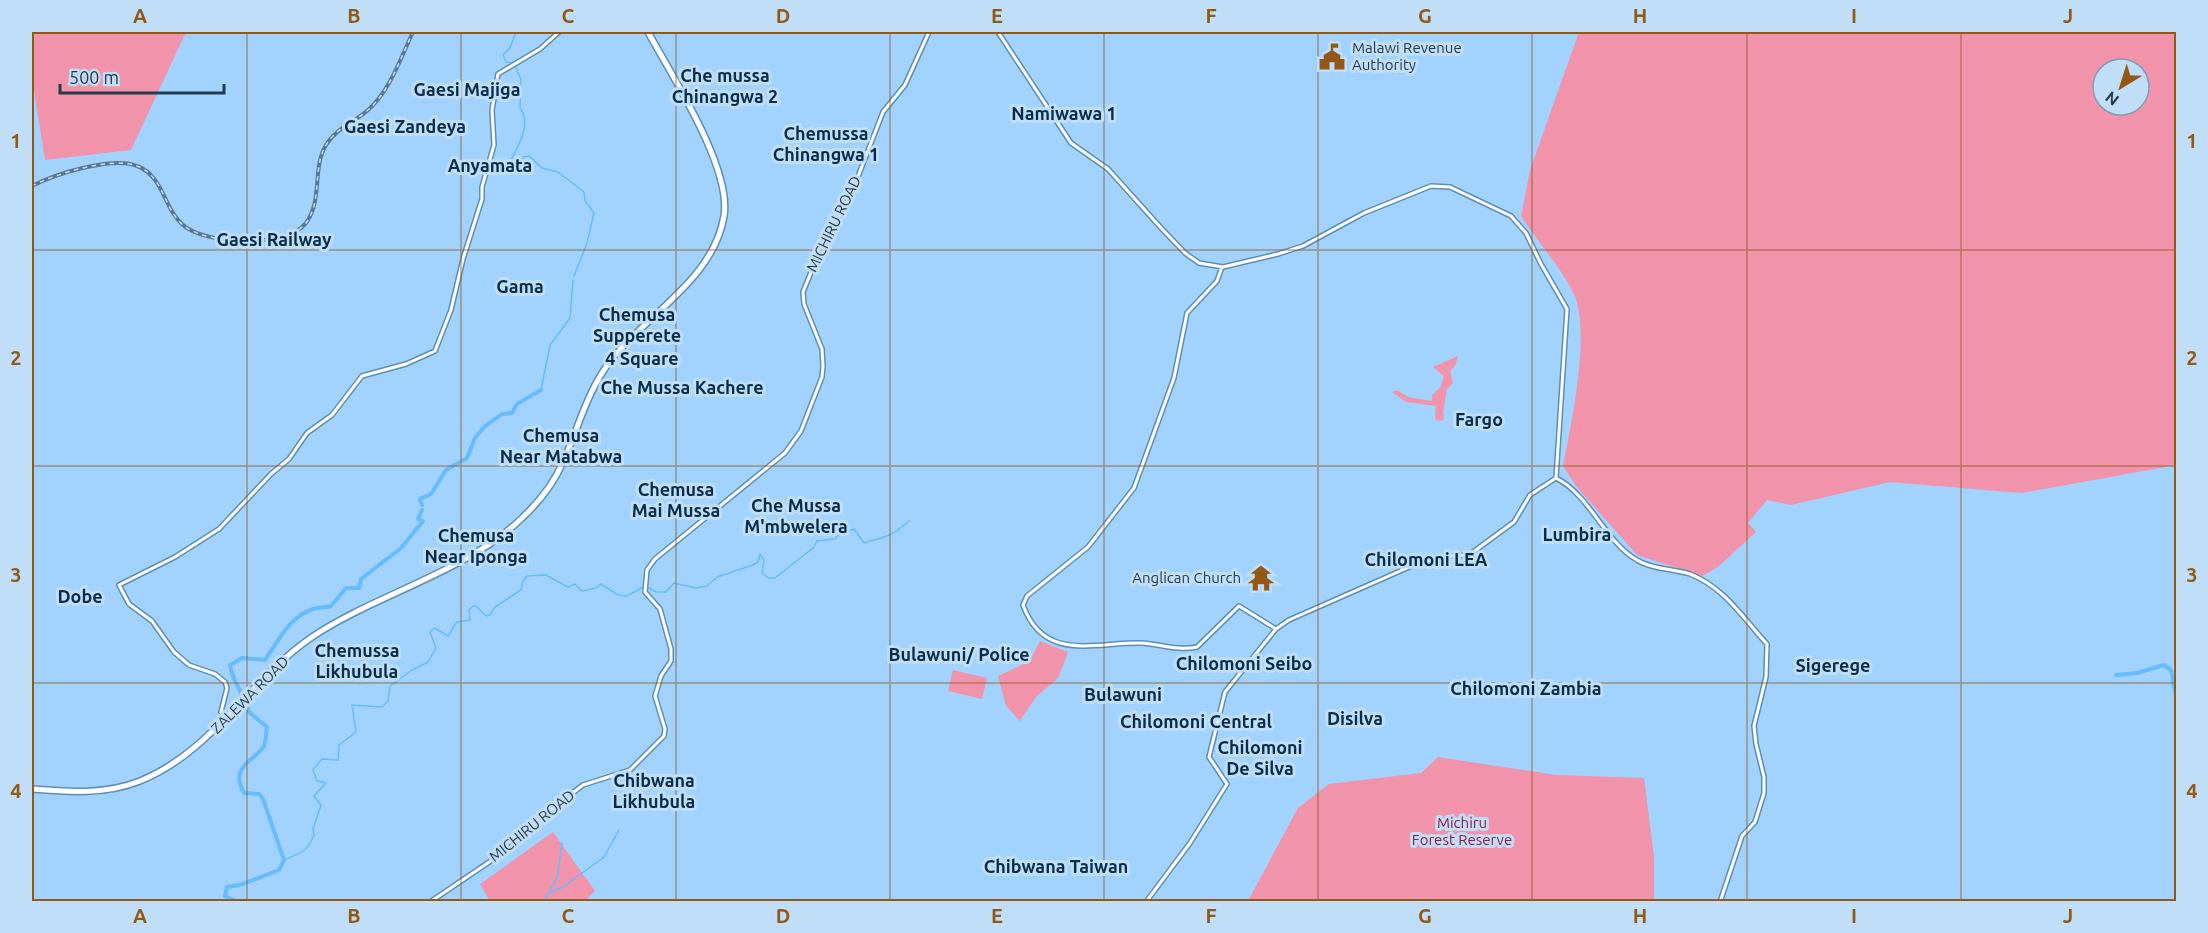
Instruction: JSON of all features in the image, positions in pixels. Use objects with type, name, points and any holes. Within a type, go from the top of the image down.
[{"type":"highway","name":"ZALEWA ROAD","points":[[32,789],[81,793],[140,781],[193,749],[310,638],[346,617],[481,549],[522,518],[544,492],[563,463],[586,401],[602,372],[622,346],[692,277],[712,253],[725,212],[722,177],[714,155],[648,32]]},
{"type":"street","points":[[226,719],[221,711],[227,688],[225,682],[215,674],[189,665],[174,652],[152,621],[129,604],[119,585],[175,557],[219,529],[271,474],[289,459],[307,433],[332,416],[362,376],[408,363],[435,351],[452,310],[463,259],[482,199],[482,187],[494,145],[492,110],[498,74],[544,46],[559,32]]},
{"type":"street","name":"MICHIRU ROAD","points":[[430,902],[510,848],[546,813],[583,784],[630,770],[664,736],[665,729],[655,696],[661,676],[670,661],[671,649],[661,612],[645,592],[647,570],[655,559],[680,536],[785,453],[801,431],[822,377],[823,366],[822,349],[804,304],[802,291],[818,255],[852,192],[883,112],[906,85],[929,32]]},
{"type":"street","points":[[998,32],[1057,125],[1075,147],[1108,169],[1190,258],[1204,265],[1222,267],[1303,246],[1364,213],[1431,186],[1450,187],[1504,210],[1526,233],[1567,309],[1556,478]]},
{"type":"street","points":[[1222,267],[1217,281],[1187,313],[1174,378],[1141,473],[1131,493],[1088,547],[1027,596],[1023,606],[1033,623],[1045,636],[1058,643],[1071,646],[1135,643],[1197,647],[1206,641],[1239,606],[1276,629]]},
{"type":"street","points":[[1146,902],[1190,843],[1227,784],[1209,757],[1223,696],[1276,629],[1294,618],[1428,558],[1469,555],[1514,522],[1530,495],[1556,478]]},
{"type":"street","points":[[1556,478],[1581,499],[1610,534],[1636,560],[1690,574],[1712,584],[1767,644],[1766,677],[1754,726],[1764,777],[1764,797],[1754,825],[1742,836],[1720,902]]},
{"type":"green space","points":[[32,32],[186,32],[131,150],[45,160],[32,78]]},
{"type":"green space","points":[[1579,32],[2176,32],[2176,465],[2022,493],[1890,482],[1791,505],[1767,500],[1748,523],[1756,532],[1718,567],[1702,576],[1637,555],[1576,486],[1563,466],[1578,378],[1581,329],[1578,308],[1567,282],[1521,216],[1530,170]]},
{"type":"green space","points":[[1458,356],[1455,366],[1450,371],[1453,383],[1447,389],[1444,419],[1441,421],[1435,419],[1436,406],[1406,402],[1392,392],[1397,390],[1408,397],[1432,401],[1432,395],[1440,388],[1444,376],[1433,367]]},
{"type":"green space","points":[[1040,641],[1068,652],[1058,678],[1036,697],[1020,721],[1006,706],[998,676],[1030,661]]},
{"type":"green space","points":[[953,670],[987,678],[982,699],[948,691]]},
{"type":"green space","name":"Michiru Forest Reserve","points":[[1438,757],[1556,775],[1644,778],[1654,857],[1654,901],[1248,901],[1298,808],[1329,784],[1421,773]]},
{"type":"green space","points":[[553,832],[595,891],[585,901],[490,901],[480,884]]},
{"type":"waterway","points":[[513,63],[506,62],[503,55],[510,48],[516,32]]},
{"type":"waterway","points":[[516,68],[521,80],[520,108],[525,121],[520,142],[510,162],[515,169],[523,166],[523,157],[529,156],[542,168],[558,172],[584,192],[585,201],[594,213],[587,243],[574,276]]},
{"type":"waterway","points":[[541,390],[550,345],[570,318],[573,280]]},
{"type":"waterway","points":[[422,505],[420,499],[431,494],[446,470],[467,458],[475,438],[484,427],[502,414],[512,413],[517,404],[541,390]]},
{"type":"waterway","points":[[237,902],[225,896],[227,887],[240,885],[279,870],[284,860],[263,799],[259,794],[244,793],[240,783],[242,769],[264,746],[267,727],[249,712],[230,665],[242,658],[265,660],[285,630],[297,618],[313,609],[331,606],[346,588],[359,588],[361,579],[401,548],[423,521],[418,519],[422,510]]},
{"type":"waterway","points":[[647,587],[656,592],[666,592],[674,583],[696,588],[707,586],[717,577],[758,562],[760,554],[764,560],[762,573],[768,578],[775,578],[813,548],[817,541],[835,539],[840,533],[854,529],[864,543],[892,534],[909,521]]},
{"type":"waterway","points":[[314,836],[313,829],[321,805],[314,796],[326,783],[317,781],[313,770],[322,759],[338,760],[339,745],[356,732],[352,705],[382,707],[388,701],[390,686],[428,662],[436,648],[430,632],[435,628],[448,636],[457,622],[470,620],[469,610],[473,606],[476,606],[486,616],[490,615],[495,607],[521,590],[527,576],[546,575],[568,587],[575,584],[582,591],[596,588],[601,584],[618,595],[627,596],[643,587]]},
{"type":"waterway","points":[[2116,675],[2137,673],[2164,665],[2171,670],[2176,697]]},
{"type":"waterway","points":[[549,893],[563,887],[604,857],[619,830]]},
{"type":"waterway","points":[[284,860],[305,849],[313,837]]},
{"type":"waterway","points":[[550,890],[557,878],[562,843]]},
{"type":"waterway","points":[[544,902],[548,894]]},
{"type":"railway","points":[[32,186],[55,176],[84,168],[126,163],[137,166],[153,177],[176,218],[194,232],[227,240],[265,240],[282,237],[296,231],[306,223],[314,204],[319,164],[326,145],[340,130],[368,110],[383,93],[413,32]]},
{"type":"place","name":"Malawi Revenue Authority","points":[[1332,57]]},
{"type":"place","name":"Anglican Church","points":[[1261,578]]},
{"type":"district","name":"Che mussa Chinangwa 2","points":[[725,86]]},
{"type":"district","name":"Gaesi Majiga","points":[[467,90]]},
{"type":"district","name":"Namiwawa 1","points":[[1064,114]]},
{"type":"district","name":"Gaesi Zandeya","points":[[405,127]]},
{"type":"district","name":"Chemussa Chinangwa 1","points":[[826,144]]},
{"type":"district","name":"Anyamata","points":[[490,166]]},
{"type":"district","name":"Gaesi Railway","points":[[274,240]]},
{"type":"district","name":"Gama","points":[[520,287]]},
{"type":"district","name":"Chemusa Supperete","points":[[637,325]]},
{"type":"district","name":"4 Square","points":[[642,359]]},
{"type":"district","name":"Che Mussa Kachere","points":[[682,388]]},
{"type":"district","name":"Fargo","points":[[1479,420]]},
{"type":"district","name":"Chemusa Near Matabwa","points":[[561,446]]},
{"type":"district","name":"Chemusa Mai Mussa","points":[[676,500]]},
{"type":"district","name":"Che Mussa M'mbwelera","points":[[796,516]]},
{"type":"district","name":"Lumbira","points":[[1577,535]]},
{"type":"district","name":"Chemusa Near Iponga","points":[[476,546]]},
{"type":"district","name":"Chilomoni LEA","points":[[1426,560]]},
{"type":"district","name":"Dobe","points":[[80,597]]},
{"type":"district","name":"Bulawuni/ Police","points":[[959,655]]},
{"type":"district","name":"Chemussa Likhubula","points":[[357,661]]},
{"type":"district","name":"Chilomoni Seibo","points":[[1244,664]]},
{"type":"district","name":"Sigerege","points":[[1833,666]]},
{"type":"district","name":"Chilomoni Zambia","points":[[1526,689]]},
{"type":"district","name":"Bulawuni","points":[[1123,695]]},
{"type":"district","name":"Disilva","points":[[1355,719]]},
{"type":"district","name":"Chilomoni Central","points":[[1196,722]]},
{"type":"district","name":"Chilomoni De Silva","points":[[1260,758]]},
{"type":"district","name":"Chibwana Likhubula","points":[[654,791]]},
{"type":"district","name":"Chibwana Taiwan","points":[[1056,867]]}]
